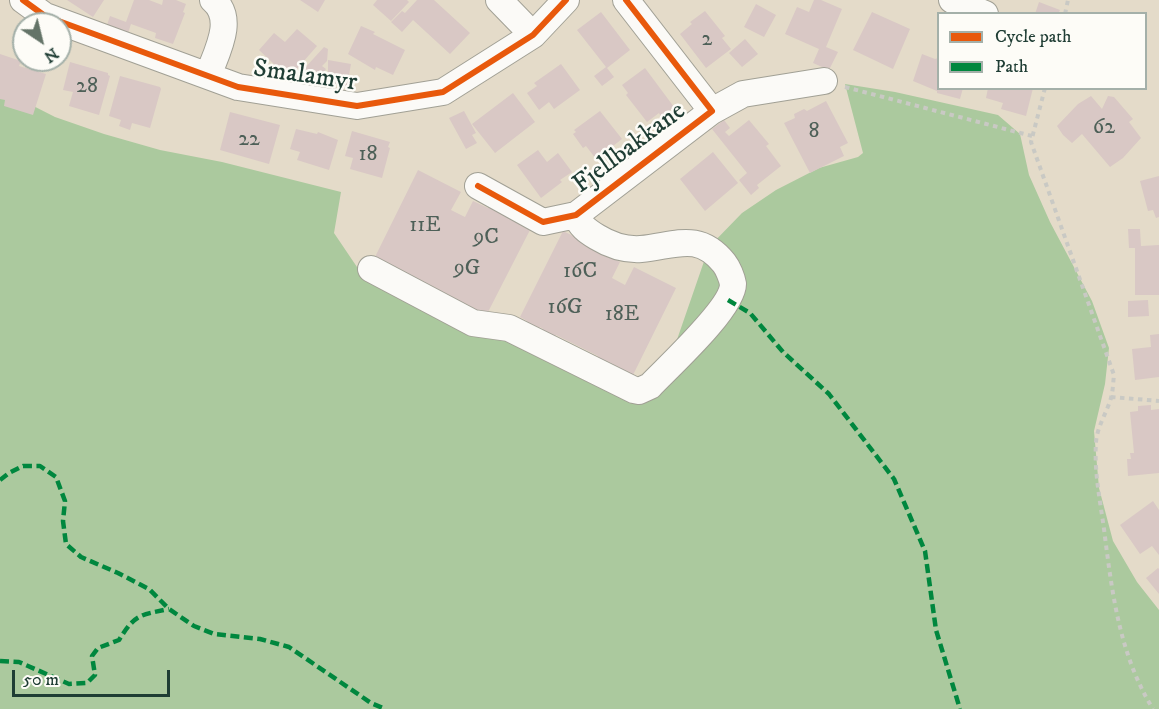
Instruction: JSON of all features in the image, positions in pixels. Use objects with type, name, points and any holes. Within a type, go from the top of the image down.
[{"type":"street","name":"Smalamyr","points":[[23,0],[45,16],[238,87],[357,106],[443,92],[533,35],[566,0]]},
{"type":"street","name":"Smalamyr","points":[[208,76],[222,37],[224,18],[220,6],[213,0]]},
{"type":"street","points":[[499,0],[533,35]]},
{"type":"street","name":"Fjellbakkane","points":[[478,186],[543,222],[576,215],[712,111],[626,0]]},
{"type":"street","points":[[952,0],[980,12]]},
{"type":"street","points":[[712,111],[742,94],[824,81]]},
{"type":"street","points":[[371,269],[473,322],[509,328],[639,391],[650,386],[715,319],[728,300],[733,285],[728,267],[714,251],[692,243],[666,244],[641,249],[624,248],[603,241],[584,229],[576,215]]},
{"type":"path","points":[[824,81],[1032,136]]},
{"type":"path","points":[[1044,90],[1030,142],[1114,375],[1111,397],[1096,439],[1096,464],[1114,607],[1130,663],[1140,689],[1153,709]]},
{"type":"path","points":[[1111,397],[1159,401]]},
{"type":"green space","points":[[845,84],[895,92],[998,115],[1020,134],[1029,175],[1050,222],[1092,301],[1109,348],[1105,384],[1094,431],[1099,488],[1113,541],[1137,582],[1159,610],[1159,709],[0,709],[0,89],[55,117],[104,134],[160,150],[222,162],[341,192],[334,233],[357,267],[655,397],[709,247],[742,213],[776,190],[819,168],[858,157],[863,153]]},
{"type":"building","points":[[67,0],[104,0],[93,17]]},
{"type":"building","points":[[134,0],[149,0],[162,5],[163,0],[176,0],[186,4],[183,12],[185,13],[173,44],[155,38],[156,33],[131,24],[126,39],[105,31],[110,16],[126,22]]},
{"type":"building","points":[[300,0],[325,0],[318,12]]},
{"type":"building","points":[[377,0],[407,0],[409,2],[391,21],[373,5]]},
{"type":"building","points":[[417,0],[434,0],[470,33],[450,54],[413,20],[402,32],[391,22],[402,11],[405,13]]},
{"type":"building","points":[[814,0],[821,0],[842,9],[826,47],[838,52],[829,70],[813,63],[819,49],[785,34],[797,7],[809,12]]},
{"type":"building","points":[[1039,2],[1060,10],[1059,12],[1036,12]]},
{"type":"building","points":[[756,4],[776,15],[764,37],[744,27]]},
{"type":"building","points":[[705,11],[725,36],[722,38],[731,49],[706,68],[680,34],[692,24],[690,22]]},
{"type":"building","points":[[601,12],[630,50],[607,68],[614,77],[602,86],[594,76],[606,67],[577,30]]},
{"type":"building","points":[[872,12],[910,29],[893,69],[853,50]]},
{"type":"building","points":[[361,26],[405,50],[393,75],[376,67],[375,70],[348,54]]},
{"type":"building","points":[[297,29],[317,46],[289,78],[259,50],[274,33],[285,42]]},
{"type":"building","points":[[745,39],[758,54],[742,67],[729,53]]},
{"type":"building","points":[[324,47],[328,49],[327,61],[322,66],[326,69],[317,81],[303,70]]},
{"type":"building","points":[[0,54],[12,58],[12,72],[46,74],[33,115],[4,106],[5,100],[0,99]]},
{"type":"building","points":[[922,54],[937,58],[937,90],[962,90],[960,99],[937,93],[913,81]]},
{"type":"building","points":[[328,60],[351,64],[347,86],[328,83]]},
{"type":"building","points":[[72,63],[108,73],[110,76],[99,115],[69,106],[73,92],[63,90],[68,72],[72,72]]},
{"type":"building","points":[[561,64],[580,90],[554,109],[549,102],[539,110],[527,93],[537,86],[534,83]]},
{"type":"building","points":[[645,68],[674,107],[661,117],[659,113],[647,122],[626,95],[628,93],[622,85]]},
{"type":"building","points":[[120,76],[160,87],[150,128],[132,123],[130,130],[119,126],[121,120],[109,116]]},
{"type":"building","points":[[988,90],[1032,90],[1026,116],[1001,109],[1003,103],[986,98]]},
{"type":"building","points":[[513,93],[535,122],[495,153],[472,124]]},
{"type":"building","points":[[1091,96],[1102,109],[1108,96],[1114,97],[1133,119],[1129,122],[1141,138],[1123,158],[1110,167],[1082,134],[1072,143],[1057,126],[1078,104]]},
{"type":"building","points":[[826,101],[848,143],[840,147],[844,156],[810,173],[784,123],[795,118],[794,114],[804,109],[807,111]]},
{"type":"building","points":[[464,111],[476,133],[472,135],[477,143],[466,149],[449,118]]},
{"type":"building","points":[[600,111],[622,139],[596,159],[586,146],[583,148],[573,134],[576,132],[574,130]]},
{"type":"building","points":[[230,112],[280,125],[269,164],[220,150]]},
{"type":"building","points":[[724,120],[730,128],[725,132],[729,136],[749,120],[769,144],[766,146],[781,166],[757,185],[759,188],[751,195],[739,180],[747,173],[712,129]]},
{"type":"building","points":[[296,129],[317,134],[318,132],[338,140],[329,170],[297,160],[300,152],[290,149]]},
{"type":"building","points":[[352,131],[390,142],[382,178],[350,169],[353,158],[345,156]]},
{"type":"building","points":[[538,150],[547,162],[558,153],[572,172],[541,198],[517,165]]},
{"type":"building","points":[[713,152],[738,183],[705,211],[680,179]]},
{"type":"building","points":[[418,170],[461,192],[451,210],[465,217],[473,201],[488,208],[489,206],[531,228],[487,314],[463,313],[468,305],[464,303],[460,311],[447,304],[451,296],[375,257]]},
{"type":"building","points":[[1159,176],[1159,217],[1156,218],[1153,210],[1148,211],[1140,181]]},
{"type":"building","points":[[1128,229],[1140,229],[1141,246],[1159,245],[1159,295],[1135,295],[1135,248],[1129,248]]},
{"type":"building","points":[[563,231],[606,252],[605,254],[620,262],[612,278],[625,285],[634,267],[676,288],[633,375],[626,371],[622,379],[609,373],[613,365],[610,363],[606,371],[593,365],[598,356],[556,335],[552,344],[539,337],[543,329],[540,327],[535,336],[523,329],[527,321],[520,317]]},
{"type":"building","points":[[1148,300],[1149,316],[1128,317],[1128,301]]},
{"type":"building","points":[[1159,334],[1159,377],[1135,380],[1132,349],[1151,347],[1150,335]]},
{"type":"building","points":[[1151,405],[1151,410],[1159,409],[1159,473],[1128,476],[1127,459],[1131,459],[1130,453],[1134,453],[1130,412],[1138,411],[1138,406]]},
{"type":"building","points":[[1153,501],[1159,510],[1159,555],[1152,546],[1140,554],[1120,525]]},
{"type":"building","points":[[1159,569],[1159,594],[1146,578]]},
{"type":"marked path","points":[[728,300],[750,313],[783,352],[829,394],[894,479],[925,551],[936,630],[960,709]]},
{"type":"marked path","points":[[0,480],[23,466],[40,466],[56,477],[65,501],[63,521],[66,544],[81,557],[149,589],[169,609],[194,626],[214,634],[260,639],[289,647],[371,703],[385,709]]},
{"type":"marked path","points":[[0,661],[19,662],[69,684],[87,683],[95,675],[92,656],[98,648],[119,640],[129,625],[139,617],[169,609]]},
{"type":"cycle path","points":[[23,0],[45,16],[238,87],[357,106],[443,92],[533,35],[566,0]]},
{"type":"cycle path","points":[[478,186],[543,222],[576,215],[712,111],[626,0]]}]
